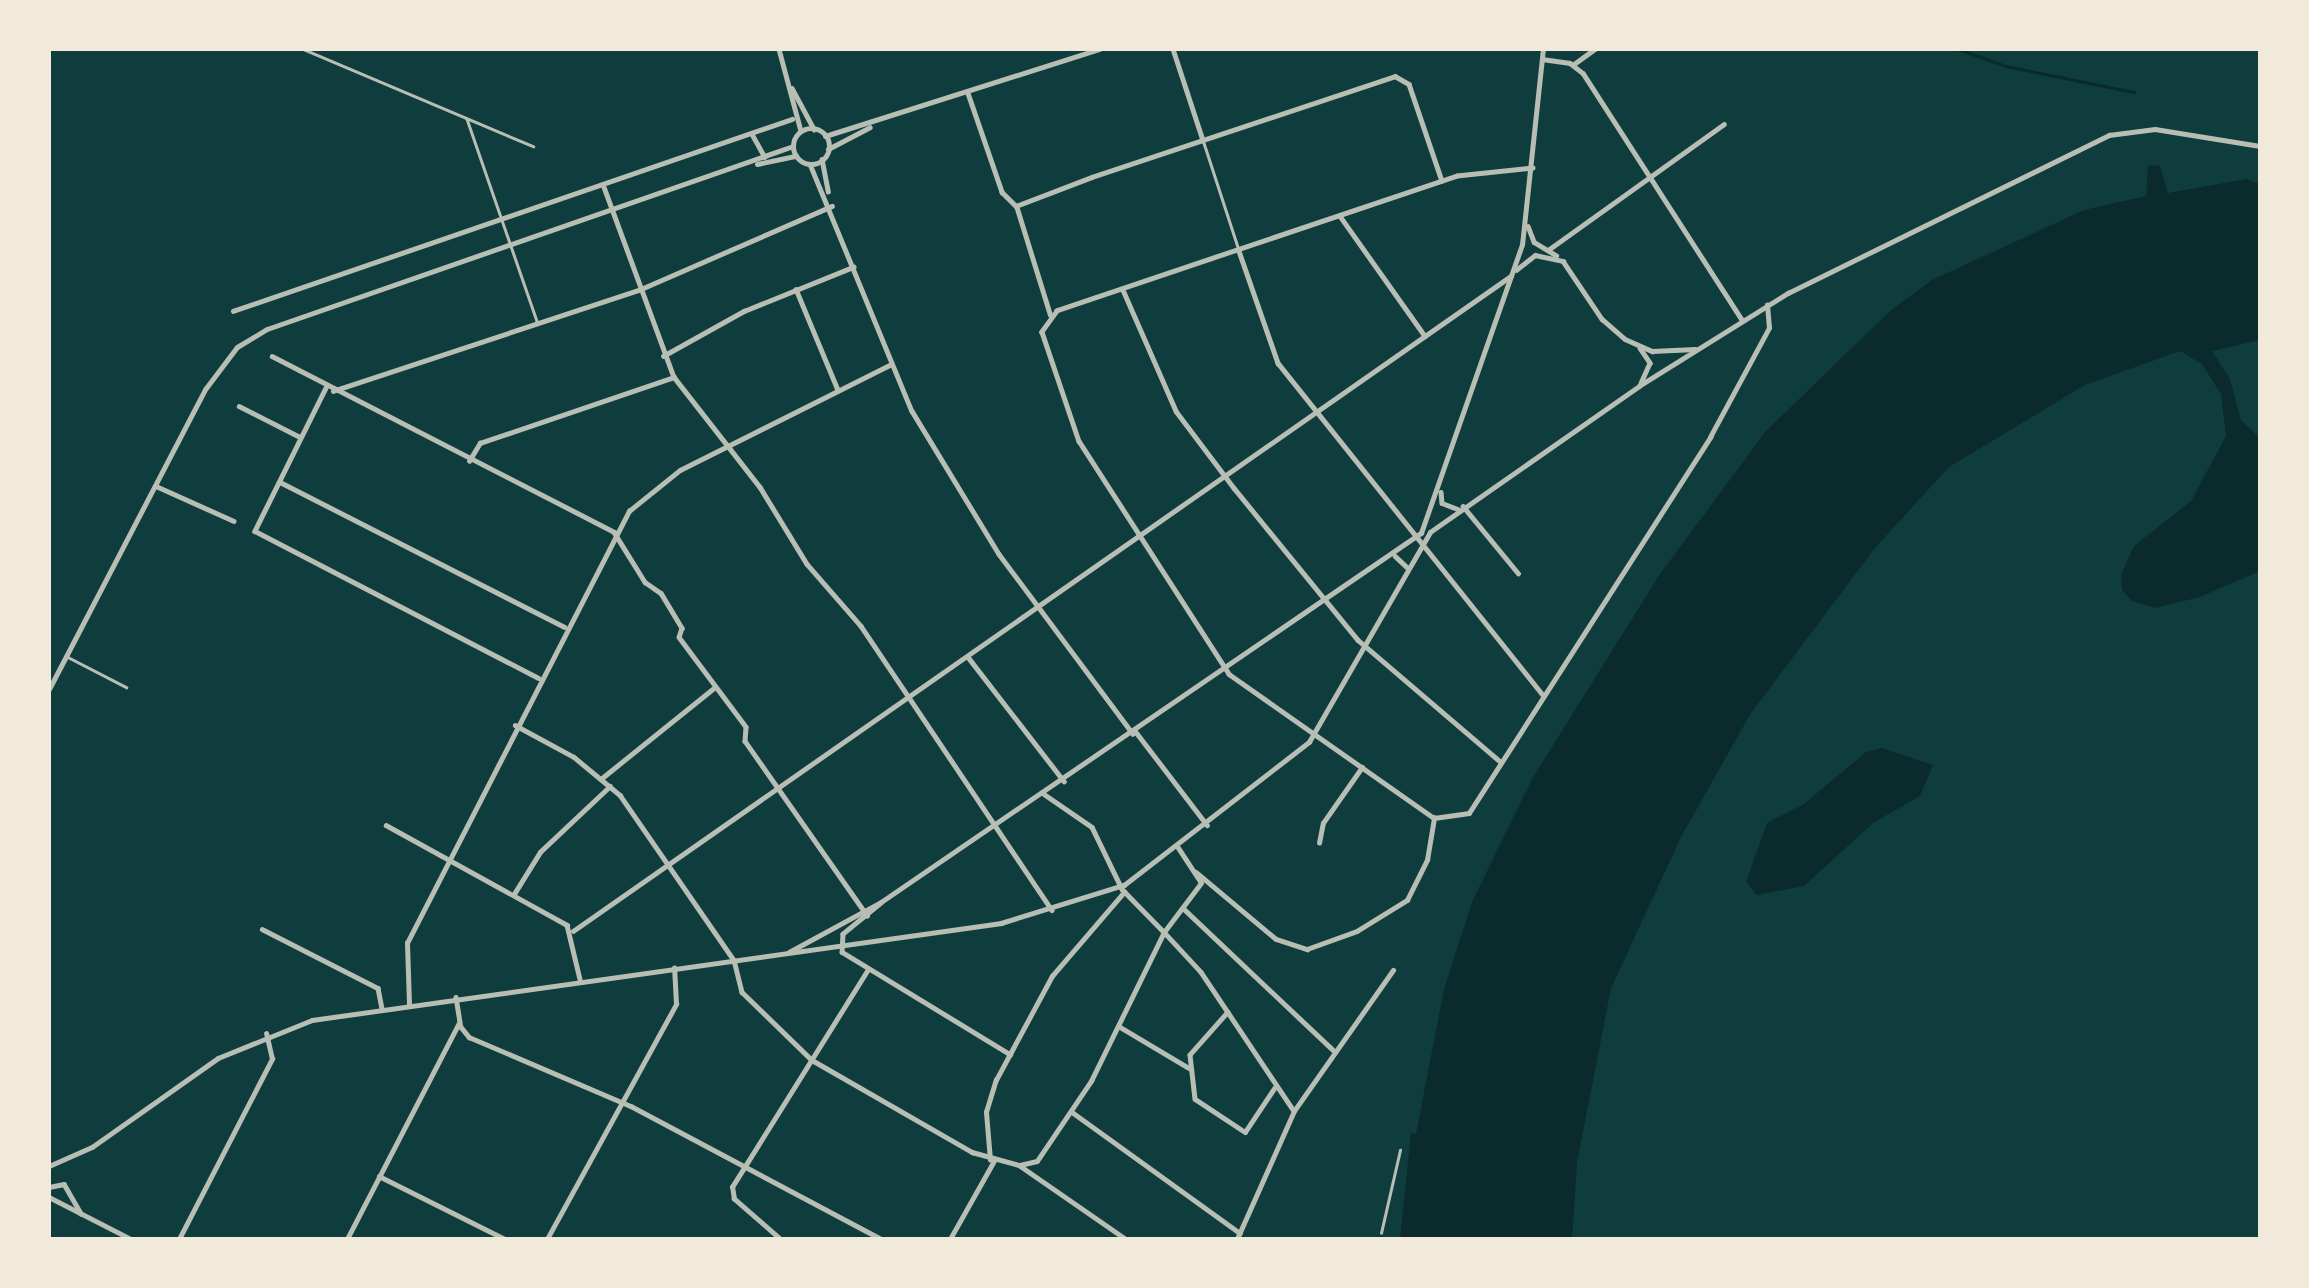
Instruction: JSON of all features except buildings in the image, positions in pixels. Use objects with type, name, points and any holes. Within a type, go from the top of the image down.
[{"type":"street","points":[[754,164],[793,146],[801,131],[779,49]]},
{"type":"street","points":[[825,136],[872,125],[1100,49]]},
{"type":"street","points":[[1173,49],[1203,140]]},
{"type":"street","points":[[49,1167],[92,1147],[203,1067],[266,1034],[382,1007],[580,979],[840,948],[1052,910],[1120,886],[1178,848],[1315,735],[1420,540],[1512,276],[1528,212],[1543,49]]},
{"type":"street","points":[[1542,59],[1574,64],[1595,49]]},
{"type":"street","points":[[1574,64],[1654,176],[1742,320]]},
{"type":"street","points":[[1016,206],[1203,140],[1398,76],[1409,84],[1442,181]]},
{"type":"street","points":[[789,85],[814,128],[825,136],[828,149]]},
{"type":"street","points":[[968,93],[1003,196],[1016,206],[1050,315]]},
{"type":"street","points":[[233,311],[604,187],[792,119]]},
{"type":"street","points":[[573,932],[1038,610],[1512,276],[1525,260],[1542,255],[1724,124]]},
{"type":"street","points":[[810,164],[822,159],[828,149],[872,125]]},
{"type":"street","points":[[801,131],[814,128]]},
{"type":"street","points":[[771,956],[812,943],[865,913],[1420,540],[1462,507],[1639,386],[1767,305],[2109,135],[2155,129],[2260,146]]},
{"type":"street","points":[[752,134],[765,158]]},
{"type":"street","points":[[793,146],[796,156]]},
{"type":"street","points":[[49,689],[215,373],[248,339],[754,164],[796,156],[810,164],[828,195],[890,365],[1038,610],[1207,825]]},
{"type":"street","points":[[822,159],[828,195]]},
{"type":"street","points":[[1532,168],[1492,169],[1442,181],[1050,315],[1045,322],[1042,342],[1073,430],[1139,539],[1226,670],[1434,818],[1466,816],[1544,696],[1725,411],[1769,328],[1767,305]]},
{"type":"street","points":[[604,187],[663,356],[674,377],[728,446],[908,699],[1052,910]]},
{"type":"street","points":[[538,678],[255,531],[301,437],[329,389],[640,289],[832,206]]},
{"type":"street","points":[[1528,212],[1532,239],[1563,261],[1602,319],[1636,345],[1650,363],[1639,386]]},
{"type":"street","points":[[1340,216],[1425,337]]},
{"type":"street","points":[[1239,251],[1275,359],[1544,696]]},
{"type":"street","points":[[1542,255],[1563,261]]},
{"type":"street","points":[[663,356],[796,289],[853,267]]},
{"type":"street","points":[[796,289],[838,390]]},
{"type":"street","points":[[1123,290],[1172,403],[1327,602],[1364,646],[1501,762]]},
{"type":"street","points":[[1636,345],[1664,353],[1699,348]]},
{"type":"street","points":[[272,356],[329,389],[614,532],[645,582],[661,593],[682,628],[679,638],[715,687],[865,913]]},
{"type":"street","points":[[408,1004],[407,943],[514,725],[614,532],[653,487],[728,446],[890,365]]},
{"type":"street","points":[[469,461],[480,443],[674,377]]},
{"type":"street","points":[[239,405],[301,437]]},
{"type":"street","points":[[1445,474],[1441,502],[1462,507],[1518,573]]},
{"type":"street","points":[[280,482],[565,627]]},
{"type":"street","points":[[156,486],[234,521]]},
{"type":"street","points":[[1390,558],[1401,557],[1407,568]]},
{"type":"street","points":[[968,657],[1064,780]]},
{"type":"street","points":[[602,778],[715,687]]},
{"type":"street","points":[[514,725],[602,778],[610,786],[670,864],[734,960],[746,996],[812,1060],[992,1161],[1019,1165],[1037,1161],[1072,1112],[1120,1027],[1164,932],[1200,888],[1196,872]]},
{"type":"street","points":[[1319,843],[1324,822],[1362,767]]},
{"type":"street","points":[[514,894],[540,852],[610,786]]},
{"type":"street","points":[[1044,794],[1092,827],[1124,892],[1164,932],[1228,1012],[1275,1087],[1294,1111]]},
{"type":"street","points":[[1178,848],[1196,872],[1276,939],[1307,949],[1357,931],[1407,900],[1427,860],[1434,818]]},
{"type":"street","points":[[386,825],[514,894],[573,932],[580,979]]},
{"type":"street","points":[[950,1239],[992,1161],[987,1103],[1010,1054],[1052,976],[1124,892]]},
{"type":"street","points":[[1184,909],[1335,1052]]},
{"type":"street","points":[[840,948],[843,934],[865,913]]},
{"type":"street","points":[[262,929],[378,988],[382,1007]]},
{"type":"street","points":[[840,948],[867,968],[1010,1054]]},
{"type":"street","points":[[547,1239],[676,1004],[674,968]]},
{"type":"street","points":[[780,1239],[733,1197],[743,1164],[812,1060],[867,968]]},
{"type":"street","points":[[1237,1239],[1294,1111],[1393,970]]},
{"type":"street","points":[[456,997],[460,1023],[473,1039],[623,1102],[881,1239]]},
{"type":"street","points":[[1228,1012],[1192,1049],[1189,1068],[1195,1099],[1239,1132],[1275,1087]]},
{"type":"street","points":[[347,1239],[460,1023]]},
{"type":"street","points":[[1120,1027],[1189,1068]]},
{"type":"street","points":[[179,1239],[272,1059],[266,1034]]},
{"type":"street","points":[[1072,1112],[1240,1233]]},
{"type":"street","points":[[1019,1165],[1126,1239]]},
{"type":"street","points":[[379,1176],[505,1239]]},
{"type":"street","points":[[49,1186],[64,1184],[81,1213]]},
{"type":"street","points":[[49,1197],[131,1239]]},
{"type":"lane","points":[[303,49],[533,146]]},
{"type":"lane","points":[[467,119],[538,324]]},
{"type":"lane","points":[[1203,140],[1239,251]]},
{"type":"lane","points":[[66,656],[125,687]]},
{"type":"lane","points":[[1381,1233],[1401,1150]]},
{"type":"water","points":[[2148,165],[2160,166],[2168,193],[2247,179],[2260,184],[2260,340],[2212,351],[2230,379],[2241,420],[2260,438],[2260,571],[2200,597],[2155,608],[2132,601],[2122,590],[2121,575],[2134,546],[2191,501],[2226,436],[2221,394],[2202,364],[2180,351],[2085,385],[1949,467],[1875,548],[1751,713],[1682,835],[1611,988],[1577,1163],[1572,1239],[1400,1239],[1411,1133],[1416,1134],[1444,989],[1472,902],[1532,779],[1660,574],[1766,431],[1890,311],[1932,280],[2084,210],[2146,196]]},
{"type":"water","points":[[1882,748],[1933,765],[1920,796],[1873,823],[1804,886],[1757,895],[1746,882],[1767,823],[1804,804],[1866,752]]},
{"type":"waterway","points":[[1958,49],[2006,66],[2134,92]]}]
